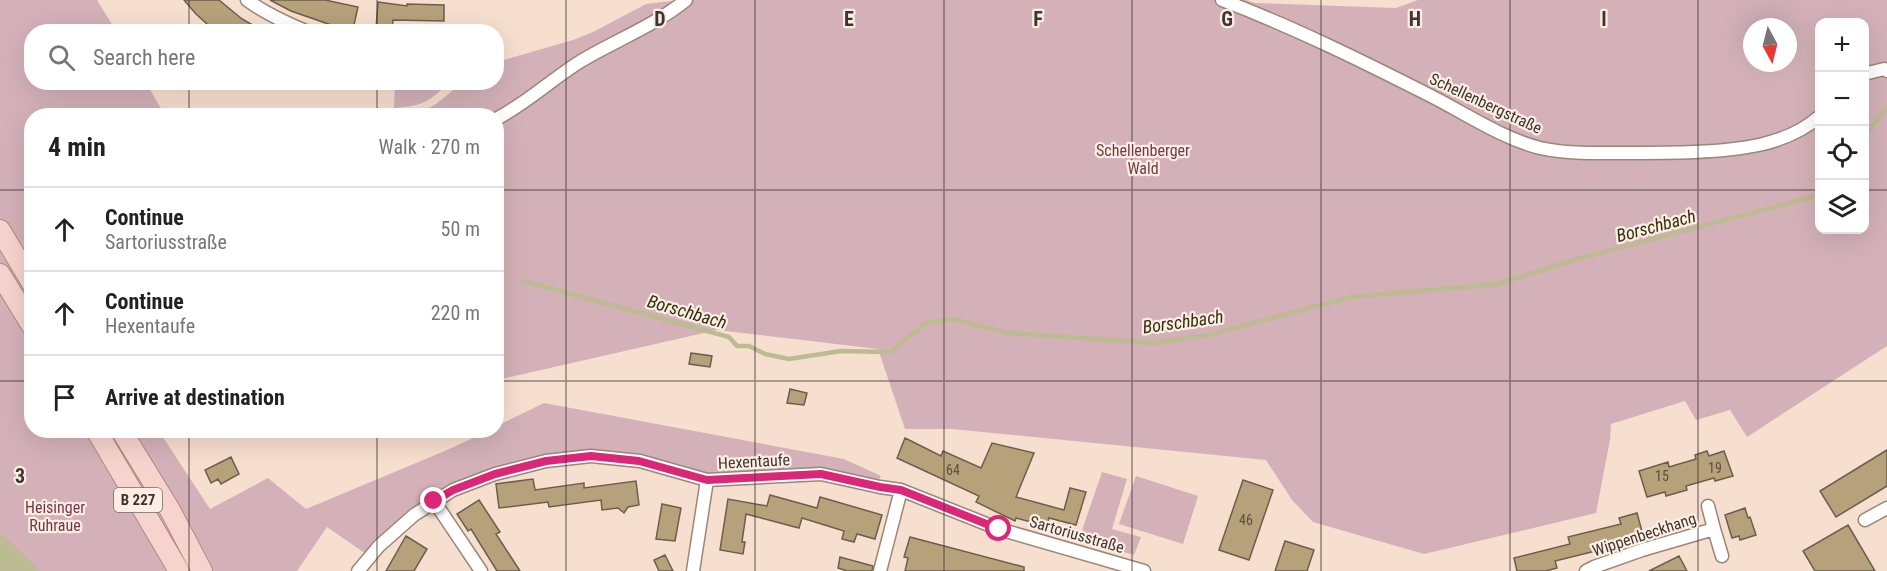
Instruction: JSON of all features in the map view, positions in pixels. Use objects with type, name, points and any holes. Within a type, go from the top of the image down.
[{"type":"main road","points":[[0,230],[24,270]]},
{"type":"main road","points":[[0,274],[24,313]]},
{"type":"main road","name":"B 227","points":[[101,438],[179,571]]},
{"type":"main road","name":"B 227","points":[[126,438],[170,510],[202,571]]},
{"type":"street","points":[[247,0],[288,24]]},
{"type":"street","points":[[504,114],[579,62],[626,35],[667,16],[686,0]]},
{"type":"street","name":"Schellenbergstraße","points":[[1222,0],[1335,49],[1495,129],[1539,147],[1565,152],[1605,153],[1687,152],[1740,148],[1768,143],[1794,133],[1815,120]]},
{"type":"street","points":[[1869,73],[1884,69],[1887,71]]},
{"type":"street","name":"Hexentaufe","points":[[358,571],[379,546],[414,515],[434,501],[453,490],[495,474],[546,461],[591,456],[639,461],[707,480],[821,474],[901,490]]},
{"type":"street","points":[[693,571],[707,480]]},
{"type":"street","points":[[880,571],[901,490]]},
{"type":"street","name":"Sartoriusstraße","points":[[901,490],[999,529],[1144,571]]},
{"type":"street","points":[[434,501],[481,571]]},
{"type":"street","name":"Wippenbeckhang","points":[[1708,506],[1722,556]]},
{"type":"street","points":[[1865,520],[1887,508]]},
{"type":"street","name":"Wippenbeckhang","points":[[1586,571],[1714,529]]},
{"type":"green space","name":"Heisinger Ruhraue","points":[[0,0],[97,0],[112,24],[24,24],[24,90],[150,90],[161,108],[24,108],[24,438],[164,438],[210,509],[268,478],[306,509],[473,438],[504,438],[504,423],[544,403],[844,459],[881,476],[877,483],[816,469],[715,475],[645,457],[551,455],[491,469],[427,499],[392,526],[366,554],[327,527],[297,571],[0,571]]},
{"type":"green space","points":[[680,0],[504,111],[504,108],[428,108],[453,90],[504,90],[504,60],[573,40],[646,4]]},
{"type":"green space","name":"Schellenberger Wald","points":[[687,0],[1246,0],[1255,3],[1396,8],[1418,0],[1887,0],[1887,346],[1747,437],[1730,410],[1696,420],[1685,401],[1611,424],[1596,513],[1424,554],[1313,522],[1292,500],[1266,460],[952,429],[905,429],[878,349],[717,330],[504,378],[504,117]]},
{"type":"green space","points":[[395,90],[441,90],[420,104],[394,108]]},
{"type":"green space","points":[[1102,472],[1127,479],[1112,529],[1141,537],[1134,555],[1079,539]]},
{"type":"green space","points":[[1136,476],[1198,496],[1183,544],[1119,524]]},
{"type":"shaded area","points":[[0,534],[5,537],[40,571],[0,571]]},
{"type":"building","points":[[184,0],[219,0],[251,24],[207,24]]},
{"type":"building","points":[[270,0],[325,0],[358,7],[354,24],[328,24],[291,11]]},
{"type":"building","points":[[378,2],[407,6],[407,4],[444,5],[444,21],[393,20],[393,24],[376,24]]},
{"type":"building","points":[[691,353],[712,356],[710,367],[689,364]]},
{"type":"building","points":[[790,389],[807,393],[804,405],[787,403]]},
{"type":"building","points":[[905,438],[941,456],[943,451],[981,468],[992,443],[1034,453],[1016,497],[1064,510],[1070,488],[1086,492],[1076,525],[1049,518],[1046,526],[1016,518],[1015,521],[976,502],[979,496],[897,458]]},
{"type":"building","points":[[1887,450],[1887,486],[1836,517],[1820,491]]},
{"type":"building","points":[[1707,451],[1709,456],[1724,451],[1733,476],[1715,481],[1714,478],[1686,486],[1687,490],[1666,496],[1665,492],[1647,497],[1639,471],[1668,462],[1669,467],[1696,459],[1695,455]]},
{"type":"building","points":[[231,457],[239,474],[221,484],[218,479],[211,483],[205,470]]},
{"type":"building","points":[[533,479],[535,490],[584,483],[584,488],[636,481],[639,505],[628,507],[624,513],[618,508],[602,510],[601,500],[549,507],[548,502],[499,508],[496,484]]},
{"type":"building","points":[[1243,480],[1273,490],[1249,560],[1219,550]]},
{"type":"building","points":[[770,495],[817,508],[820,497],[882,515],[875,539],[857,534],[854,542],[842,539],[844,531],[802,518],[799,528],[746,514],[742,542],[745,542],[743,554],[720,550],[728,499],[767,506]]},
{"type":"building","points":[[479,500],[500,532],[496,534],[520,571],[497,571],[471,529],[468,531],[457,514]]},
{"type":"building","points":[[662,504],[681,508],[675,541],[656,539]]},
{"type":"building","points":[[1745,508],[1756,535],[1740,540],[1739,536],[1732,538],[1725,515]]},
{"type":"building","points":[[1637,513],[1643,535],[1611,543],[1612,547],[1555,561],[1557,568],[1546,571],[1517,571],[1514,558],[1570,544],[1568,537],[1621,524],[1619,518]]},
{"type":"building","points":[[1848,525],[1875,571],[1815,571],[1803,551]]},
{"type":"building","points":[[406,536],[427,549],[414,571],[386,571]]},
{"type":"building","points":[[910,537],[1024,567],[1024,571],[905,571],[908,558],[904,557]]},
{"type":"building","points":[[1285,541],[1314,550],[1307,571],[1275,571]]},
{"type":"building","points":[[665,555],[673,571],[659,571],[654,560]]},
{"type":"building","points":[[1679,556],[1687,571],[1649,571]]},
{"type":"building","points":[[840,557],[873,566],[872,571],[847,571],[838,568]]},
{"type":"waterway","name":"Borschbach","points":[[1869,130],[1887,107]]},
{"type":"waterway","name":"Borschbach","points":[[523,281],[729,337],[737,346],[749,346],[765,354],[789,359],[841,351],[890,352],[926,323],[953,319],[1009,333],[1154,343],[1208,335],[1351,297],[1498,284],[1577,259],[1815,196]]},
{"type":"route","points":[[434,501],[453,490],[495,474],[546,461],[591,456],[639,461],[707,480],[821,474],[901,490],[999,529]]}]
